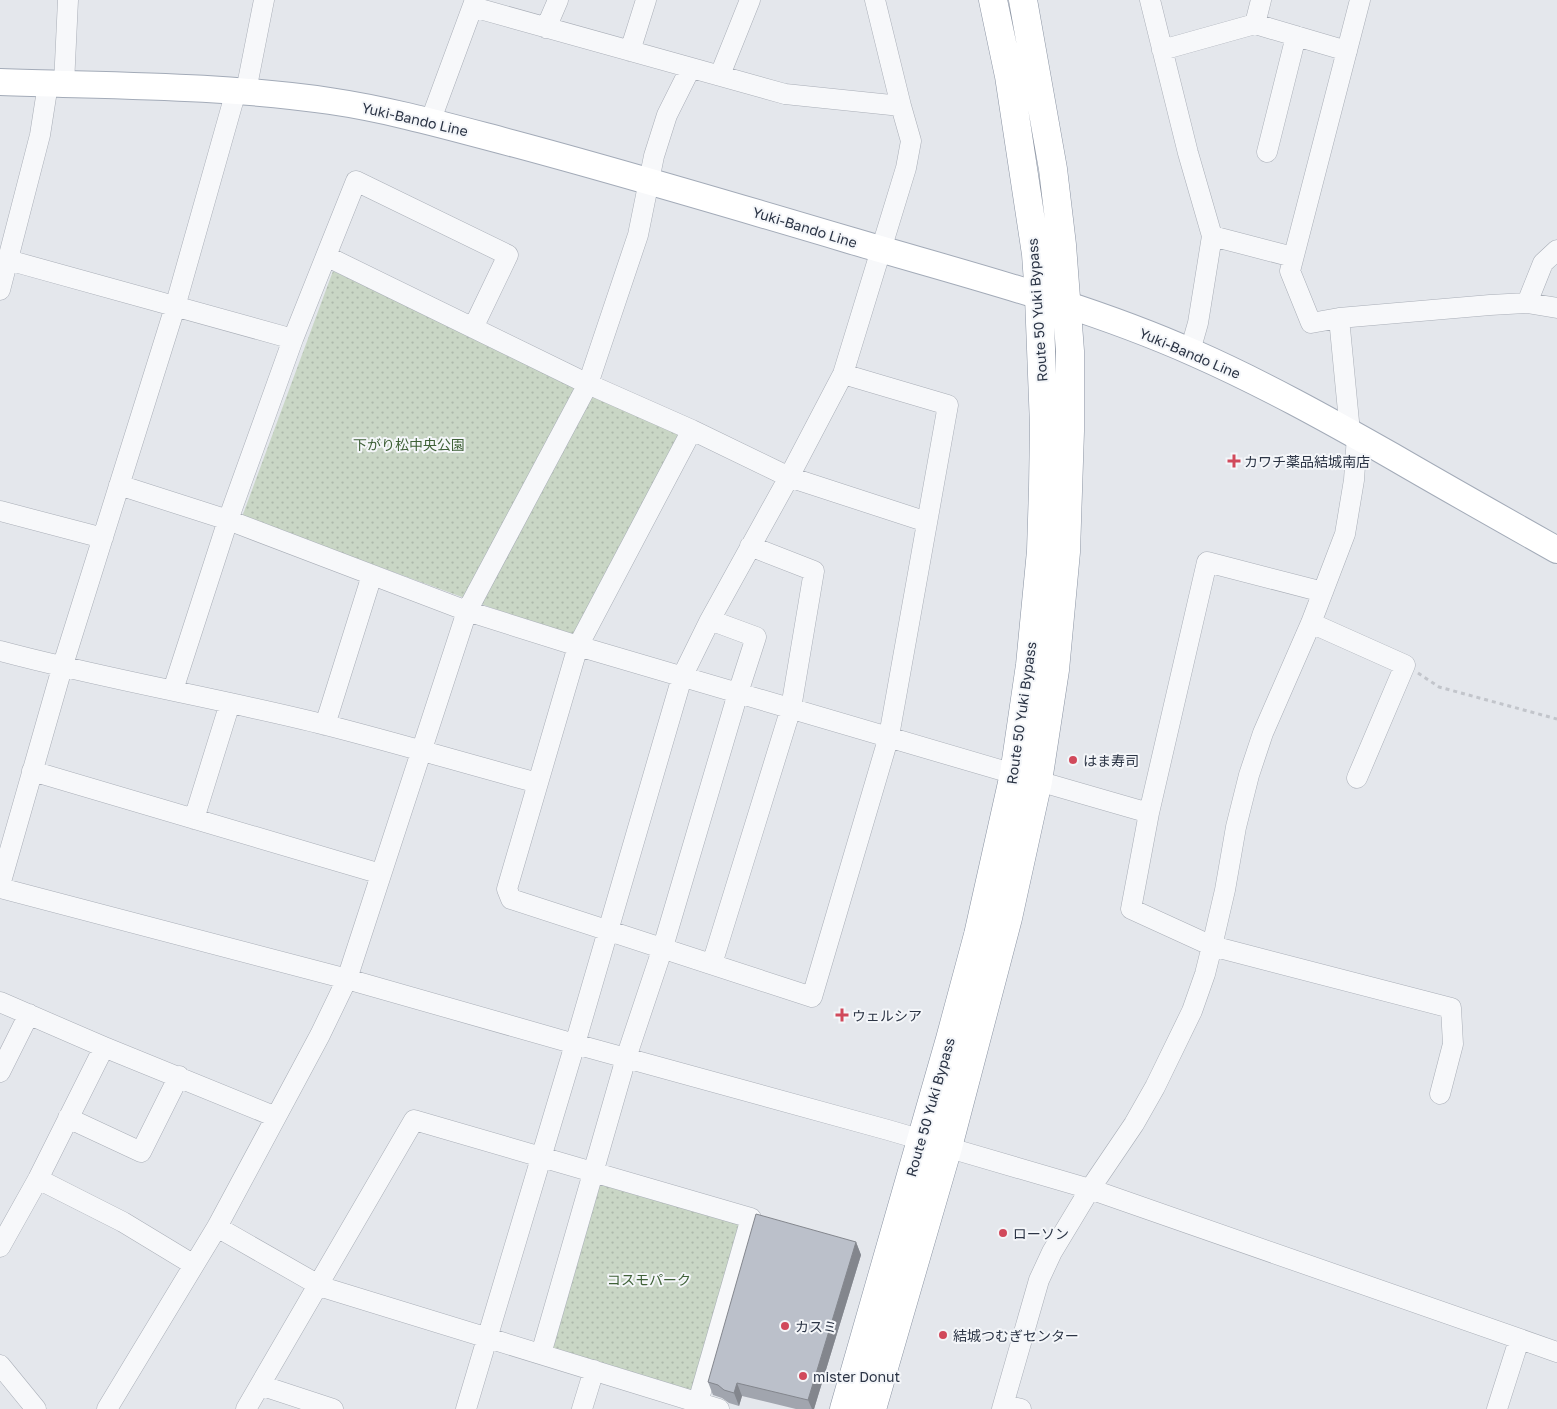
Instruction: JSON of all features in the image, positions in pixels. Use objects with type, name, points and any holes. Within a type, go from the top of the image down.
[{"type":"highway","name":"Route 50 Yuki Bypass","points":[[872,1409],[948,1147],[1008,918],[1026,777],[1030,665],[1041,551],[1044,426],[1039,297],[1036,254],[1014,105],[993,0]]},
{"type":"highway","name":"Route 50 Yuki Bypass","points":[[844,1409],[1055,670],[1066,552],[1070,431],[1070,351],[1062,245],[1053,169],[1023,0]]},
{"type":"main road","name":"Yuki-Bando Line","points":[[0,82],[241,91],[334,102],[430,122],[650,181],[880,249],[1122,324],[1190,351],[1232,370],[1354,434],[1557,550]]},
{"type":"street","points":[[0,290],[5,264],[56,84],[68,0]]},
{"type":"street","points":[[264,0],[241,91],[62,668],[0,886],[347,979],[921,1139],[1090,1189],[1557,1352]]},
{"type":"street","points":[[546,28],[558,0]]},
{"type":"street","points":[[630,51],[646,0]]},
{"type":"street","points":[[720,75],[750,0]]},
{"type":"street","points":[[466,1409],[609,930],[682,677],[710,620],[789,478],[842,374],[906,168],[911,141],[876,0]]},
{"type":"street","points":[[1150,0],[1188,152],[1212,236],[1198,323],[1190,351]]},
{"type":"street","points":[[1255,24],[1261,0]]},
{"type":"street","points":[[1360,0],[1290,271],[1311,323],[1339,318],[1490,305],[1527,303],[1557,308]]},
{"type":"street","points":[[430,122],[474,3],[546,28],[785,94],[901,106]]},
{"type":"street","points":[[1162,50],[1255,24],[1347,51]]},
{"type":"street","points":[[1267,152],[1296,36]]},
{"type":"street","points":[[107,1409],[217,1227],[320,1035],[347,979],[468,611],[588,384],[638,235],[654,156],[667,115],[690,68]]},
{"type":"street","points":[[172,690],[228,520],[293,339],[356,181],[508,255],[473,328]]},
{"type":"street","points":[[1212,236],[1293,257]]},
{"type":"street","points":[[1527,303],[1543,263],[1557,250]]},
{"type":"street","points":[[326,256],[588,384],[692,430],[789,478],[927,522]]},
{"type":"street","points":[[5,264],[175,306],[293,339]]},
{"type":"street","points":[[1009,1408],[1039,1280],[1052,1252],[1090,1189],[1134,1124],[1155,1087],[1192,1011],[1212,946],[1225,890],[1236,827],[1249,775],[1264,733],[1311,623],[1345,534],[1354,480],[1354,434],[1339,318]]},
{"type":"street","points":[[692,430],[578,646],[507,889],[511,898],[812,997],[889,736],[948,405],[842,374]]},
{"type":"street","points":[[119,485],[228,520],[468,611],[682,677],[1149,813]]},
{"type":"street","points":[[0,511],[102,538]]},
{"type":"street","points":[[712,964],[791,708],[814,571],[750,546]]},
{"type":"street","points":[[1323,592],[1207,562],[1149,813],[1130,909],[1212,946],[1451,1008],[1453,1044],[1440,1094]]},
{"type":"street","points":[[325,725],[372,575]]},
{"type":"street","points":[[541,1354],[626,1058],[662,947],[756,637],[710,620]]},
{"type":"street","points":[[1311,623],[1405,665],[1357,778]]},
{"type":"street","points":[[0,651],[62,668],[172,690],[325,725],[538,783]]},
{"type":"street","points":[[194,819],[230,703]]},
{"type":"street","points":[[32,771],[382,874]]},
{"type":"street","points":[[0,1002],[104,1047],[276,1117]]},
{"type":"street","points":[[0,1072],[29,1014]]},
{"type":"street","points":[[0,1247],[38,1179],[104,1047]]},
{"type":"street","points":[[68,1118],[141,1152],[179,1076]]},
{"type":"street","points":[[246,1409],[414,1120],[752,1218],[697,1406]]},
{"type":"street","points":[[38,1179],[123,1222],[194,1265]]},
{"type":"street","points":[[217,1227],[319,1285],[594,1370],[697,1406],[719,1409]]},
{"type":"street","points":[[1497,1409],[1520,1340]]},
{"type":"street","points":[[0,1365],[36,1409]]},
{"type":"street","points":[[582,1409],[594,1370]]},
{"type":"street","points":[[260,1385],[333,1409]]},
{"type":"path","points":[[1405,665],[1439,687],[1557,719]]},
{"type":"green space","name":"下がり松中央公園","points":[[333,271],[679,435],[572,637],[242,517]]},
{"type":"green space","name":"コスモパーク","points":[[597,1178],[748,1220],[695,1396],[547,1350]]},
{"type":"building","name":"カスミ","points":[[756,1214],[856,1242],[808,1400],[737,1383],[734,1393],[708,1382]]},
{"type":"place","name":"カワチ薬品結城南店","points":[[1234,461]]},
{"type":"place","name":"はま寿司","points":[[1073,760]]},
{"type":"place","name":"ウェルシア","points":[[842,1015]]},
{"type":"place","name":"ローソン","points":[[1003,1233]]},
{"type":"place","name":"カスミ","points":[[785,1326]]},
{"type":"place","name":"結城つむぎセンター","points":[[943,1335]]},
{"type":"place","name":"mister Donut","points":[[803,1376]]}]
